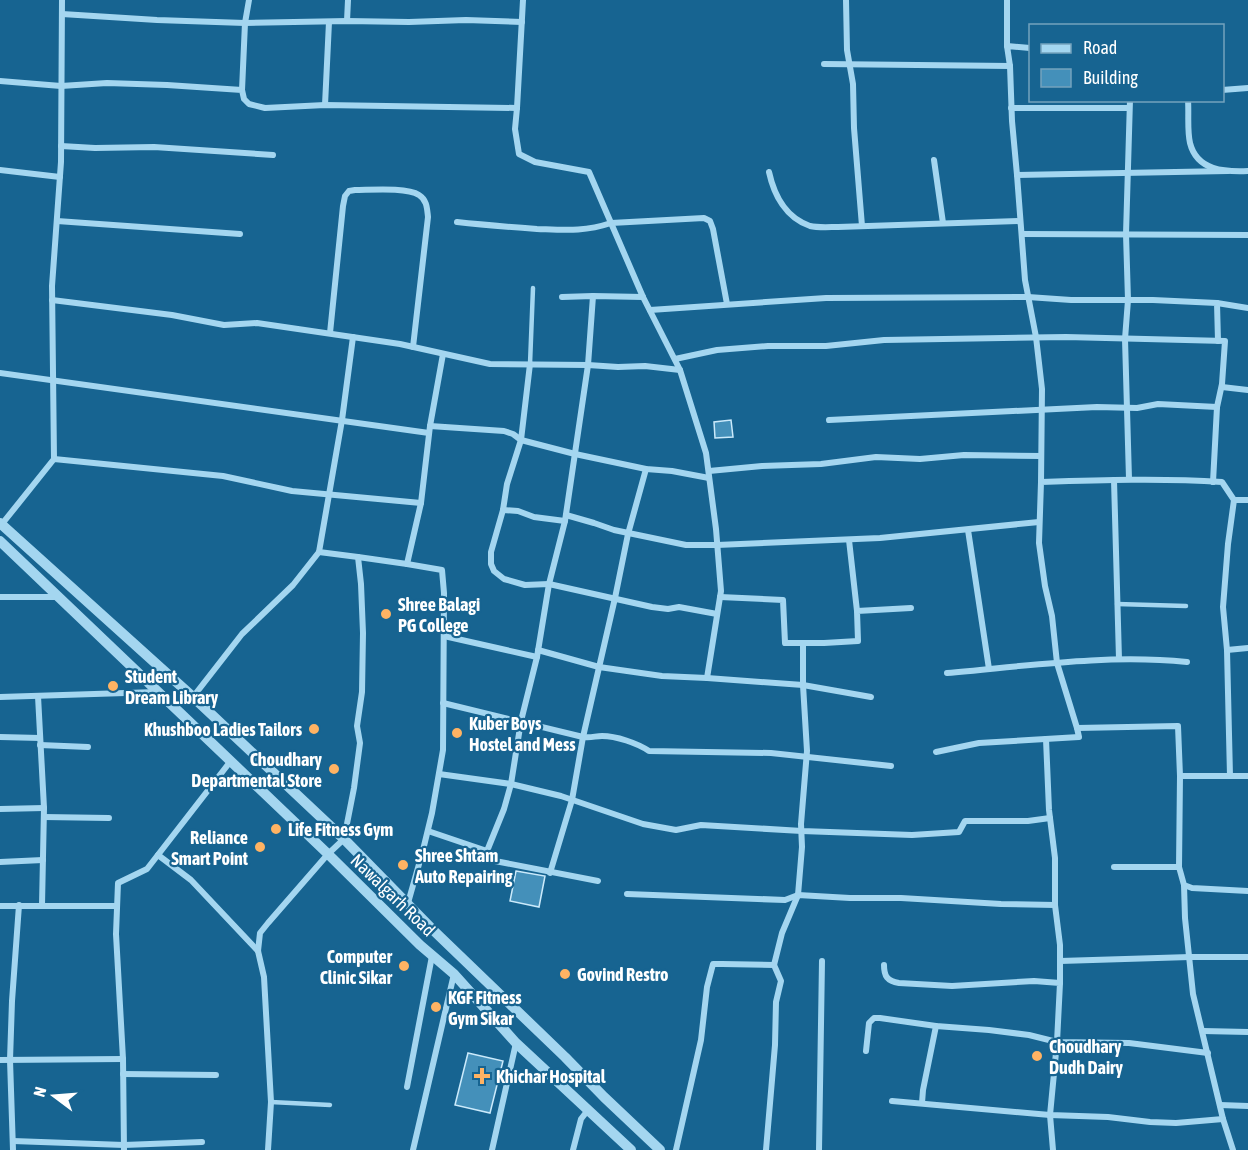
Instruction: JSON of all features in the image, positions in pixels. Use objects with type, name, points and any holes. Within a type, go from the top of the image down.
[{"type":"street","points":[[62,0],[60,177],[52,300],[54,459],[1,524],[344,839],[433,930],[660,1150]]},
{"type":"street","points":[[249,0],[245,23],[242,90],[244,99],[249,104],[265,108],[326,105],[517,108]]},
{"type":"street","points":[[347,21],[348,0]]},
{"type":"street","points":[[523,0],[515,129],[519,154],[536,162],[589,172],[643,297],[680,370],[706,453],[721,591],[707,678]]},
{"type":"street","points":[[846,0],[847,50],[853,84],[862,226]]},
{"type":"street","points":[[936,752],[979,743],[1079,737],[1057,663],[1040,543],[1042,389],[1036,337],[1025,280],[1007,46],[1007,0]]},
{"type":"street","points":[[62,14],[245,23],[466,20],[522,22]]},
{"type":"street","points":[[326,105],[329,22]]},
{"type":"street","points":[[1007,46],[1029,48]]},
{"type":"street","points":[[824,64],[1010,66]]},
{"type":"street","points":[[0,81],[61,86],[107,83],[242,90]]},
{"type":"street","points":[[1224,90],[1248,88]]},
{"type":"street","points":[[1129,479],[1125,339],[1128,300],[1126,234],[1130,102]]},
{"type":"street","points":[[1188,102],[1190,142],[1196,157],[1204,164],[1228,171]]},
{"type":"street","points":[[1011,108],[1129,108]]},
{"type":"street","points":[[61,146],[154,147],[273,154]]},
{"type":"street","points":[[934,160],[943,223]]},
{"type":"street","points":[[0,170],[60,177]]},
{"type":"street","points":[[1017,175],[1248,171]]},
{"type":"street","points":[[770,172],[773,189],[785,209],[796,219],[812,226],[1020,221]]},
{"type":"street","points":[[330,333],[345,196],[349,191],[355,190],[406,191],[419,195],[427,204],[428,217],[413,347]]},
{"type":"street","points":[[457,222],[503,227],[578,230],[597,228],[611,223],[704,218],[710,221],[713,229],[727,304]]},
{"type":"street","points":[[57,221],[240,234]]},
{"type":"street","points":[[1022,234],[1248,235]]},
{"type":"street","points":[[487,851],[504,809],[511,784],[521,721],[537,657],[549,584],[566,518],[588,365],[593,296]]},
{"type":"street","points":[[562,297],[643,297]]},
{"type":"street","points":[[650,310],[826,298],[1028,297],[1217,303],[1248,308]]},
{"type":"street","points":[[52,300],[172,315],[224,325],[257,323],[330,333],[400,344],[490,364],[645,366],[680,370]]},
{"type":"street","points":[[1217,303],[1218,341]]},
{"type":"street","points":[[192,697],[242,634],[293,585],[319,552],[342,420],[352,337]]},
{"type":"street","points":[[675,359],[717,350],[768,346],[826,346],[884,340],[1066,337],[1225,341],[1222,387],[1217,407],[1213,482]]},
{"type":"street","points":[[406,564],[421,503],[430,426],[443,354]]},
{"type":"street","points":[[530,364],[521,440],[507,484],[503,510],[491,552],[494,572],[504,579],[525,585],[549,584],[660,608],[679,607],[717,614]]},
{"type":"street","points":[[0,373],[429,434]]},
{"type":"street","points":[[1222,387],[1248,390]]},
{"type":"street","points":[[829,420],[1097,406],[1137,408],[1158,404],[1217,407]]},
{"type":"street","points":[[430,426],[504,431],[521,440],[575,454],[646,469],[709,475],[762,466],[821,464],[876,457],[920,459],[964,455],[1041,456]]},
{"type":"street","points":[[54,459],[223,476],[292,491],[421,503]]},
{"type":"street","points":[[549,873],[572,800],[583,737],[628,534],[646,469]]},
{"type":"street","points":[[1041,482],[1129,479],[1222,482],[1234,500],[1223,607],[1227,650],[1230,776]]},
{"type":"street","points":[[1114,480],[1119,659]]},
{"type":"street","points":[[1234,500],[1248,500]]},
{"type":"street","points":[[503,510],[518,511],[534,517],[566,518],[628,534],[686,545],[880,538],[1039,522]]},
{"type":"street","points":[[968,530],[989,669]]},
{"type":"street","points":[[720,597],[783,600],[785,643],[858,641],[849,540]]},
{"type":"street","name":"Nawalgarh Road","points":[[0,541],[328,854],[420,945],[454,974],[516,1043],[631,1150]]},
{"type":"street","points":[[319,552],[442,570],[444,593],[443,750],[428,831],[408,903]]},
{"type":"street","points":[[268,1150],[272,1102],[264,977],[258,951],[260,933],[328,854],[344,839],[360,743],[357,726],[362,692],[363,633],[358,557]]},
{"type":"street","points":[[0,597],[59,597]]},
{"type":"street","points":[[857,611],[911,608]]},
{"type":"street","points":[[444,636],[537,657]]},
{"type":"street","points":[[766,1150],[775,1046],[776,1002],[780,981],[774,965],[782,933],[798,895],[802,847],[807,757],[803,643]]},
{"type":"street","points":[[1227,650],[1248,648]]},
{"type":"street","points":[[538,650],[599,667],[662,676],[803,685],[871,697]]},
{"type":"street","points":[[947,673],[1119,659],[1187,662]]},
{"type":"street","points":[[0,697],[157,692]]},
{"type":"street","points":[[38,696],[44,808],[42,905]]},
{"type":"street","points":[[443,703],[583,737],[602,736],[638,744],[649,751],[771,753],[891,766]]},
{"type":"street","points":[[1077,728],[1178,726],[1179,867],[1184,885],[1193,994],[1223,1119],[1233,1150]]},
{"type":"street","points":[[0,737],[88,747]]},
{"type":"street","points":[[1046,739],[1050,819],[1055,858],[1054,905],[1060,945],[1057,1042],[1050,1115],[1053,1150]]},
{"type":"street","points":[[124,1148],[123,1059],[116,934],[118,883],[147,869],[230,762]]},
{"type":"street","points":[[439,774],[511,784],[572,800],[643,824],[676,830],[701,825],[802,831],[923,834],[959,832],[965,821],[1050,819]]},
{"type":"street","points":[[1180,776],[1248,776]]},
{"type":"street","points":[[0,809],[44,808]]},
{"type":"street","points":[[44,817],[109,818]]},
{"type":"street","points":[[428,831],[487,851],[495,861],[598,882]]},
{"type":"street","points":[[158,855],[191,879],[258,951]]},
{"type":"street","points":[[0,862],[43,860]]},
{"type":"street","points":[[1114,867],[1179,867]]},
{"type":"street","points":[[1184,885],[1192,888],[1248,891]]},
{"type":"street","points":[[627,894],[785,900],[798,895],[1054,905]]},
{"type":"street","points":[[13,1150],[10,1060],[19,905]]},
{"type":"street","points":[[0,906],[117,906]]},
{"type":"street","points":[[407,1087],[432,955]]},
{"type":"street","points":[[1060,961],[1248,957]]},
{"type":"street","points":[[819,1150],[822,961]]},
{"type":"street","points":[[676,1150],[701,1040],[707,987],[713,964],[774,965]]},
{"type":"street","points":[[884,965],[886,978],[899,983],[952,986],[1034,981],[1060,983]]},
{"type":"street","points":[[413,1150],[454,974]]},
{"type":"street","points":[[866,1051],[869,1023],[874,1018],[880,1018],[1029,1035],[1057,1042],[1130,1043],[1208,1053]]},
{"type":"street","points":[[922,1103],[936,1026]]},
{"type":"street","points":[[1203,1031],[1248,1032]]},
{"type":"street","points":[[492,1150],[516,1043]]},
{"type":"street","points":[[0,1060],[123,1059]]},
{"type":"street","points":[[123,1074],[216,1075]]},
{"type":"street","points":[[573,1150],[581,1119],[604,1096]]},
{"type":"street","points":[[892,1101],[1150,1122],[1223,1119]]},
{"type":"street","points":[[1220,1105],[1248,1106]]},
{"type":"street","points":[[13,1141],[124,1148],[202,1142]]},
{"type":"lane","points":[[530,364],[533,288]]},
{"type":"lane","points":[[1117,604],[1186,606]]},
{"type":"lane","points":[[272,1102],[330,1105]]},
{"type":"building","points":[[731,420],[733,437],[715,438],[714,422]]},
{"type":"building","points":[[516,871],[545,876],[539,907],[510,901]]},
{"type":"building","points":[[468,1053],[503,1061],[490,1113],[455,1105]]},
{"type":"place","name":"Shree Balagi PG College","points":[[386,614]]},
{"type":"place","name":"Student Dream Library","points":[[113,686]]},
{"type":"place","name":"Khushboo Ladies Tailors","points":[[314,729]]},
{"type":"place","name":"Kuber Boys Hostel and Mess","points":[[457,733]]},
{"type":"place","name":"Choudhary Departmental Store","points":[[334,769]]},
{"type":"place","name":"Life Fitness Gym","points":[[276,829]]},
{"type":"place","name":"Reliance Smart Point","points":[[260,847]]},
{"type":"place","name":"Shree Shtam Auto Repairing","points":[[403,865]]},
{"type":"place","name":"Computer Clinic Sikar","points":[[404,966]]},
{"type":"place","name":"Govind Restro","points":[[565,974]]},
{"type":"place","name":"KGF Fitness Gym Sikar","points":[[436,1007]]},
{"type":"place","name":"Choudhary Dudh Dairy","points":[[1037,1056]]},
{"type":"place","name":"Khichar Hospital","points":[[482,1076]]}]
